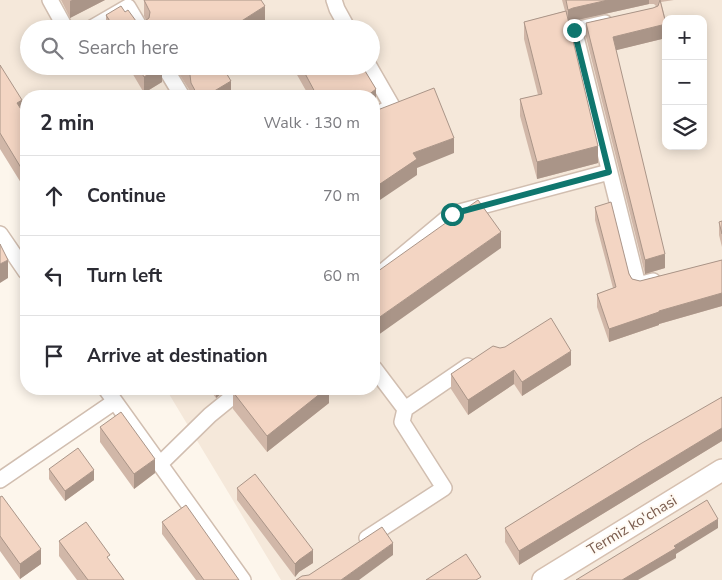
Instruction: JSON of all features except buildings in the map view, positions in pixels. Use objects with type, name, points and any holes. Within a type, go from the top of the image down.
[{"type":"main road","name":"Termiz ko'chasi","points":[[543,580],[722,470]]},
{"type":"street","points":[[50,0],[61,20]]},
{"type":"street","points":[[334,0],[343,20]]},
{"type":"street","points":[[106,20],[134,4],[138,20]]},
{"type":"street","points":[[622,20],[574,30],[638,285],[666,278]]},
{"type":"street","points":[[169,75],[178,90]]},
{"type":"street","points":[[374,75],[392,106],[380,113]]},
{"type":"street","points":[[380,274],[452,214],[609,172]]},
{"type":"street","points":[[0,234],[20,263]]},
{"type":"street","points":[[351,548],[444,488],[402,422],[405,409],[484,356]]},
{"type":"street","points":[[380,376],[405,409]]},
{"type":"street","points":[[110,395],[244,580]]},
{"type":"street","points":[[160,464],[210,415],[235,395]]},
{"type":"street","points":[[0,480],[114,402]]},
{"type":"shaded area","points":[[0,0],[722,0],[722,580],[281,580],[170,395],[380,395],[380,90],[20,90],[20,147],[0,114]]},
{"type":"route","points":[[452,214],[609,172],[574,30]]}]
